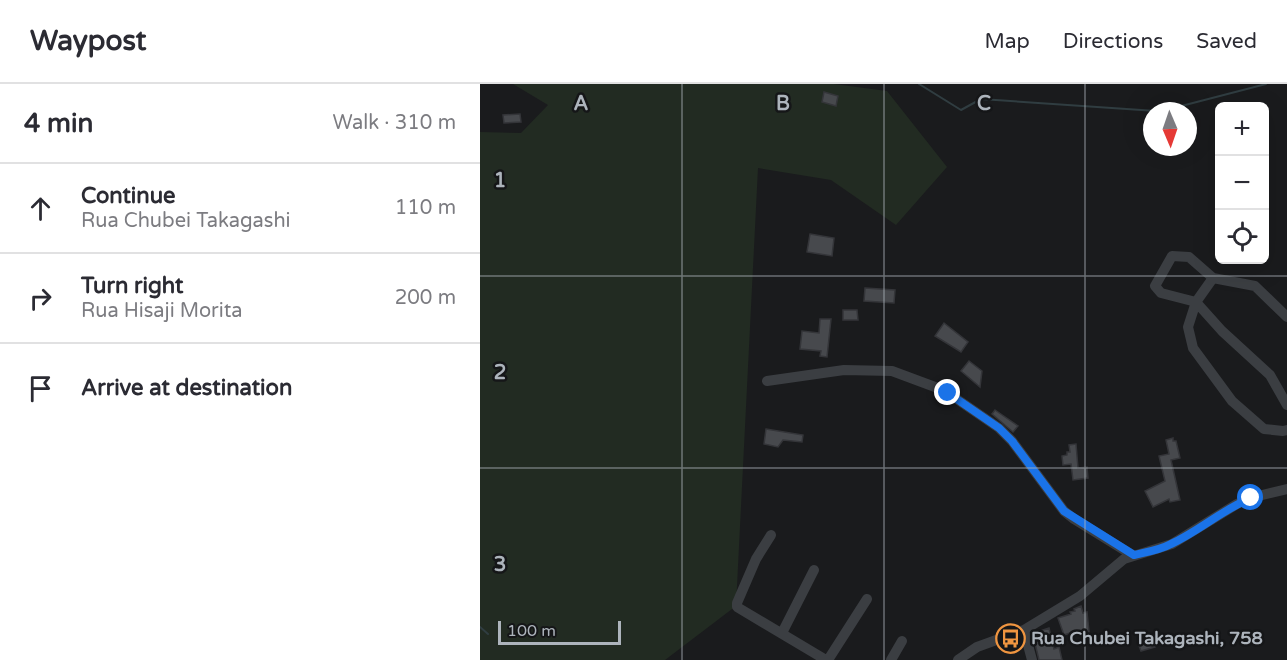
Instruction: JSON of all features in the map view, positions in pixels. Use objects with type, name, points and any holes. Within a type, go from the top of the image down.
[{"type":"street","points":[[1287,317],[1255,286],[1213,278],[1190,257],[1172,256],[1155,286],[1161,292],[1196,302],[1222,331],[1270,375],[1287,405]]},
{"type":"street","points":[[1213,278],[1196,302],[1188,327],[1193,348],[1232,401],[1264,429],[1287,430]]},
{"type":"street","points":[[767,381],[844,370],[892,371],[948,393],[999,428],[1012,441],[1064,511],[1134,555]]},
{"type":"street","points":[[958,660],[977,646],[1024,630],[1080,596],[1124,559],[1173,544],[1244,501],[1287,489]]},
{"type":"street","points":[[771,535],[756,559],[737,605],[740,610],[827,660],[867,599]]},
{"type":"street","points":[[782,633],[814,570]]},
{"type":"street","points":[[1024,630],[1032,660]]},
{"type":"street","points":[[891,660],[902,640]]},
{"type":"shaded area","points":[[513,84],[834,84],[887,91],[947,167],[896,225],[831,180],[758,168],[736,606],[665,660],[480,660],[480,132],[521,133],[548,105]]},
{"type":"building","points":[[824,92],[838,96],[836,106],[822,102]]},
{"type":"building","points":[[520,114],[521,122],[504,123],[503,115]]},
{"type":"building","points":[[810,234],[834,238],[832,256],[807,252]]},
{"type":"building","points":[[865,288],[895,290],[894,303],[864,301]]},
{"type":"building","points":[[843,310],[857,310],[858,320],[843,320]]},
{"type":"building","points":[[820,319],[831,319],[827,357],[820,356],[821,351],[800,349],[802,331],[819,333]]},
{"type":"building","points":[[944,323],[968,342],[961,352],[935,336]]},
{"type":"building","points":[[969,361],[982,371],[980,387],[961,371]]},
{"type":"building","points":[[995,410],[1018,426],[1013,432],[992,414]]},
{"type":"building","points":[[766,429],[803,435],[802,442],[783,440],[778,447],[764,444]]},
{"type":"building","points":[[1173,438],[1173,441],[1176,441],[1180,458],[1171,460],[1180,500],[1170,502],[1169,499],[1153,507],[1145,491],[1165,481],[1159,456],[1169,454],[1166,440]]},
{"type":"building","points":[[1076,444],[1078,468],[1087,467],[1088,478],[1073,480],[1071,464],[1063,465],[1062,456],[1070,452],[1069,445]]},
{"type":"building","points":[[1081,606],[1083,613],[1087,612],[1089,632],[1071,636],[1070,633],[1064,635],[1058,618],[1071,614],[1070,612]]},
{"type":"building","points":[[1049,628],[1054,649],[1059,647],[1062,660],[1039,660],[1034,639],[1038,638],[1037,632]]},
{"type":"building","points":[[1151,637],[1155,647],[1141,651],[1138,643]]},
{"type":"waterway","points":[[919,84],[961,110],[981,99],[1143,110]]},
{"type":"waterway","points":[[1197,102],[1266,84]]},
{"type":"waterway","points":[[480,627],[488,634]]},
{"type":"place","name":"Rua Chubei Takagashi, 758","points":[[1010,638]]},
{"type":"route","points":[[948,393],[999,428],[1012,441],[1064,511],[1134,555],[1173,544],[1237,504],[1251,498]]}]
